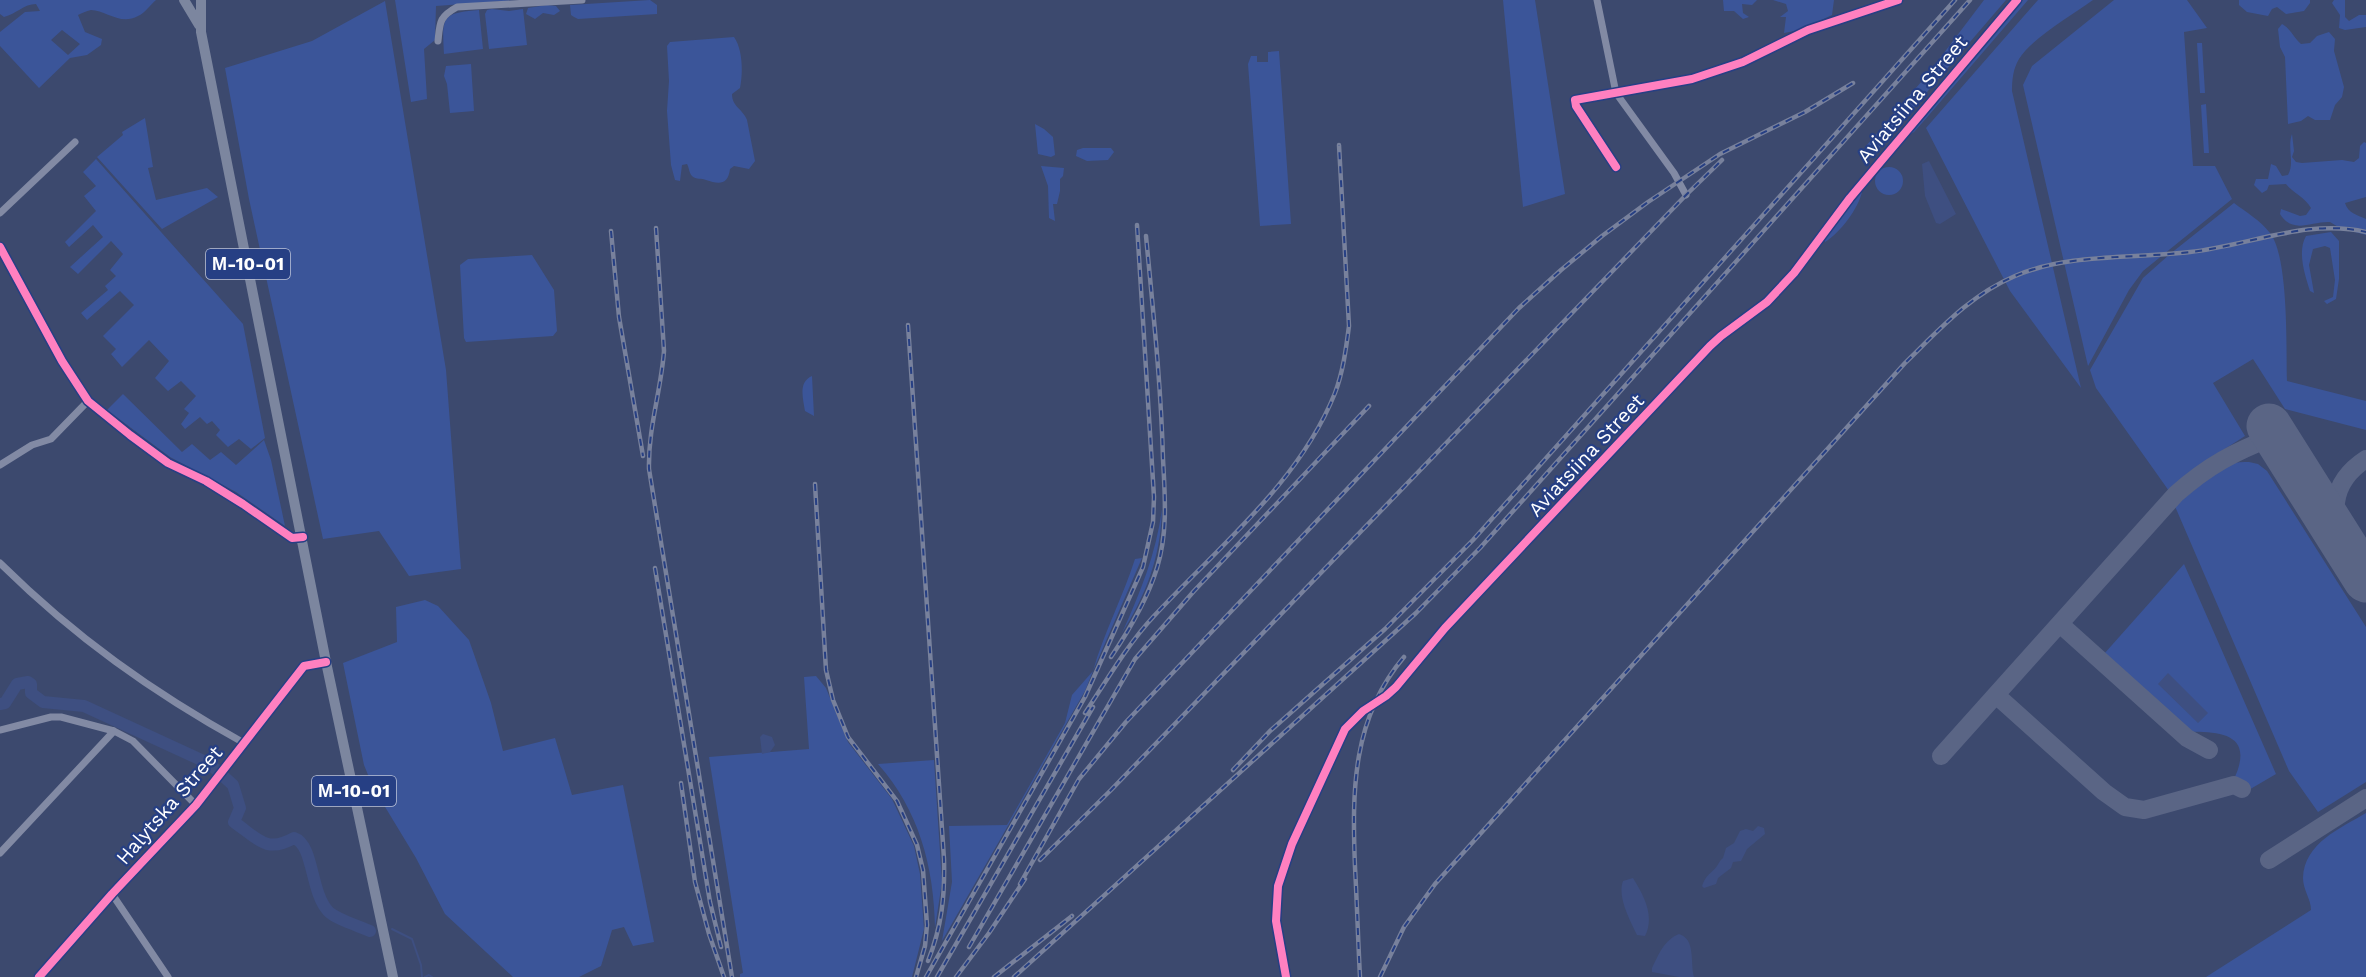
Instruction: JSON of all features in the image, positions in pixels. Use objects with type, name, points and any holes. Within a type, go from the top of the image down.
[{"type":"highway","name":"М-10-01","points":[[184,0],[200,28]]},
{"type":"highway","name":"М-10-01","points":[[201,0],[200,28],[303,537],[326,662],[393,977]]},
{"type":"street","points":[[438,41],[444,15],[457,7],[582,0]]},
{"type":"street","points":[[1598,0],[1616,93],[1674,173],[1686,195]]},
{"type":"street","points":[[1616,167],[1576,106],[1575,100],[1692,79],[1743,62],[1808,30],[1898,0]]},
{"type":"street","name":"Aviatsiina Street","points":[[1286,977],[1276,921],[1278,886],[1292,844],[1345,729],[1363,711],[1396,687],[1445,628],[1721,336],[1767,302],[1794,273],[1850,198],[2017,0]]},
{"type":"street","points":[[0,213],[75,142]]},
{"type":"street","points":[[0,247],[62,361],[88,401],[122,430],[168,463],[206,481],[292,538],[303,537]]},
{"type":"street","points":[[0,465],[32,445],[51,439],[88,401]]},
{"type":"street","points":[[0,563],[33,595],[133,676],[196,717],[244,743]]},
{"type":"street","name":"Halytska Street","points":[[39,977],[112,894],[196,805],[304,666],[326,662]]},
{"type":"street","points":[[0,730],[51,717],[61,717],[114,731],[133,741],[196,805]]},
{"type":"street","points":[[0,853],[114,731]]},
{"type":"street","points":[[112,894],[168,977]]},
{"type":"shaded area","points":[[0,0],[156,0],[143,13],[131,19],[91,10],[78,15],[85,32],[102,39],[101,45],[87,55],[70,58],[39,88],[0,46],[0,32],[25,12],[40,11],[36,4],[4,17],[0,14]],"holes":[[[62,30],[80,44],[68,55],[51,40]]]},
{"type":"shaded area","points":[[395,0],[516,0],[436,6],[435,40],[424,49],[427,99],[411,102]]},
{"type":"shaded area","points":[[650,0],[657,5],[657,14],[578,19],[571,15],[570,5]]},
{"type":"shaded area","points":[[1503,0],[1535,0],[1565,194],[1523,207]]},
{"type":"shaded area","points":[[1723,0],[1757,0],[1752,5],[1742,4],[1743,13],[1749,17],[1743,19],[1734,11],[1724,11]]},
{"type":"shaded area","points":[[1773,0],[1834,0],[1832,15],[1800,30],[1784,33],[1786,17],[1780,17],[1788,11],[1786,4]]},
{"type":"shaded area","points":[[1984,0],[2006,0],[1873,155],[1866,146],[1928,74]]},
{"type":"shaded area","points":[[2023,0],[2028,0],[1914,132],[1907,136]]},
{"type":"shaded area","points":[[2038,0],[2093,0],[2042,35],[2025,51],[2015,67],[2012,87],[2081,388],[2010,291],[1926,128]]},
{"type":"shaded area","points":[[2114,0],[2187,0],[2207,28],[2184,32],[2193,166],[2215,166],[2232,199],[2143,271],[2129,290],[2088,366],[2023,85],[2032,66]]},
{"type":"shaded area","points":[[2239,0],[2310,0],[2310,3],[2304,11],[2286,14],[2277,7],[2272,9],[2268,16],[2247,12],[2239,5]]},
{"type":"shaded area","points":[[2334,0],[2345,0],[2345,17],[2349,21],[2359,15],[2366,15],[2366,27],[2345,30],[2339,28],[2340,15],[2332,3]]},
{"type":"shaded area","points":[[385,1],[446,370],[461,569],[409,576],[379,531],[323,539],[249,199],[225,68],[312,41]]},
{"type":"shaded area","points":[[556,6],[560,11],[554,15],[543,13],[535,19],[526,14],[528,8]]},
{"type":"shaded area","points":[[523,9],[527,45],[489,49],[485,14],[487,10],[509,11]]},
{"type":"shaded area","points":[[479,10],[483,49],[444,54],[443,32],[446,19],[457,13]]},
{"type":"shaded area","points":[[2282,24],[2301,44],[2310,43],[2317,36],[2329,32],[2335,39],[2334,51],[2344,87],[2342,97],[2335,105],[2330,120],[2315,120],[2308,116],[2301,121],[2288,124],[2285,57],[2280,47],[2278,29]]},
{"type":"shaded area","points":[[734,37],[741,55],[742,69],[740,88],[732,94],[732,98],[747,120],[755,161],[749,169],[734,166],[722,182],[694,177],[687,164],[682,165],[680,181],[675,180],[671,165],[667,111],[669,81],[667,46],[670,42]]},
{"type":"shaded area","points":[[2197,43],[2202,43],[2205,93],[2200,93]]},
{"type":"shaded area","points":[[1279,51],[1291,224],[1260,226],[1248,64],[1251,56],[1257,56],[1257,62],[1268,62],[1268,52]]},
{"type":"shaded area","points":[[471,64],[474,111],[450,113],[444,76],[446,66]]},
{"type":"shaded area","points":[[2206,104],[2209,153],[2204,153],[2201,105]]},
{"type":"shaded area","points":[[145,118],[153,167],[148,168],[156,200],[207,188],[218,197],[162,229],[97,157],[123,135],[122,132]]},
{"type":"shaded area","points":[[1035,124],[1053,137],[1055,155],[1051,157],[1038,154]]},
{"type":"shaded area","points":[[2292,134],[2294,151],[2292,157],[2296,162],[2302,163],[2342,160],[2354,162],[2359,158],[2360,146],[2366,143],[2366,197],[2345,203],[2356,215],[2366,219],[2366,235],[2340,228],[2330,222],[2303,226],[2291,224],[2280,214],[2281,209],[2300,216],[2306,215],[2311,208],[2306,201],[2286,184],[2269,185],[2262,193],[2254,185],[2256,179],[2268,179],[2271,164],[2276,166],[2282,176],[2288,175],[2291,165]]},
{"type":"shaded area","points":[[1111,148],[1114,152],[1108,160],[1087,161],[1076,156],[1077,150]]},
{"type":"shaded area","points":[[96,159],[243,324],[265,438],[251,449],[239,439],[228,447],[216,435],[220,430],[212,421],[207,424],[200,417],[185,429],[181,424],[189,413],[184,409],[196,396],[181,381],[168,391],[155,378],[169,361],[149,340],[122,367],[111,354],[116,349],[103,336],[134,305],[120,291],[87,320],[81,313],[108,290],[105,286],[116,276],[110,270],[123,254],[111,241],[78,274],[70,267],[103,237],[93,225],[69,247],[65,242],[96,211],[84,196],[96,186],[83,172]]},
{"type":"shaded area","points":[[1929,161],[1956,214],[1940,224],[1936,223],[1925,196],[1922,164]]},
{"type":"shaded area","points":[[1041,166],[1064,168],[1060,179],[1057,204],[1053,204],[1055,221],[1049,218],[1048,186]]},
{"type":"shaded area","points":[[1889,167],[1899,171],[1903,181],[1899,191],[1889,195],[1879,191],[1875,181],[1879,171]]},
{"type":"shaded area","points":[[1862,192],[1848,220],[1825,242],[1825,238],[1857,194]]},
{"type":"shaded area","points":[[2234,203],[2270,233],[2276,245],[2281,262],[2285,304],[2287,381],[2366,401],[2366,430],[2285,409],[2253,359],[2213,383],[2245,436],[2203,463],[2169,491],[2096,388],[2090,370],[2143,278]]},
{"type":"shaded area","points":[[2331,232],[2339,241],[2339,279],[2336,299],[2327,304],[2324,301],[2333,297],[2335,280],[2330,248],[2325,246],[2313,249],[2309,265],[2314,293],[2310,291],[2306,278],[2302,249],[2306,236]]},
{"type":"shaded area","points":[[532,255],[554,290],[557,331],[553,336],[466,342],[460,265],[468,259]]},
{"type":"shaded area","points":[[812,376],[814,416],[805,411],[803,396],[803,386]]},
{"type":"shaded area","points":[[123,394],[182,452],[192,444],[210,460],[221,452],[236,465],[264,440],[271,460],[285,526],[236,492],[170,457],[107,410]]},
{"type":"shaded area","points":[[2237,462],[2258,464],[2267,471],[2366,627],[2366,782],[2318,812],[2289,771],[2174,504],[2199,481],[2217,469]]},
{"type":"shaded area","points":[[1162,509],[1159,543],[1151,574],[1122,633],[1156,542]]},
{"type":"shaded area","points":[[1142,558],[1093,671],[1135,559]]},
{"type":"shaded area","points":[[2184,564],[2276,774],[2247,791],[2238,779],[2234,779],[2240,753],[2237,744],[2231,738],[2211,733],[2185,732],[2105,658],[2104,654]]},
{"type":"shaded area","points":[[425,600],[438,606],[469,640],[491,703],[503,751],[555,738],[572,795],[623,785],[654,942],[633,946],[624,927],[612,930],[601,966],[579,977],[513,977],[445,914],[416,858],[373,787],[364,765],[343,663],[397,642],[396,607]]},
{"type":"shaded area","points":[[1093,671],[1085,691],[942,941],[952,882],[949,826],[1007,825],[1065,723],[1072,695]]},
{"type":"shaded area","points":[[2168,673],[2208,713],[2198,723],[2158,684]]},
{"type":"shaded area","points":[[816,676],[826,688],[848,742],[892,799],[914,846],[920,874],[924,929],[912,977],[740,977],[743,973],[709,757],[809,749],[804,677]]},
{"type":"shaded area","points":[[763,734],[772,737],[775,745],[770,752],[762,754],[760,737]]},
{"type":"shaded area","points":[[934,760],[942,882],[935,928],[931,883],[922,840],[904,800],[878,764]]},
{"type":"shaded area","points":[[2366,813],[2366,977],[2206,977],[2311,910],[2303,878],[2310,855],[2335,831]]},
{"type":"shaded area","points":[[1758,826],[1764,828],[1765,834],[1747,849],[1741,861],[1733,862],[1731,868],[1718,878],[1716,884],[1704,888],[1702,886],[1705,879],[1723,858],[1726,848],[1734,843],[1740,831],[1746,829],[1753,831]]},
{"type":"shaded area","points":[[1633,878],[1647,906],[1649,921],[1645,936],[1637,935],[1623,901],[1623,881]]},
{"type":"shaded area","points":[[1679,934],[1688,941],[1690,946],[1694,977],[1652,972],[1662,948]]},
{"type":"waterway","points":[[0,704],[5,703],[17,684],[28,682],[31,684],[31,693],[43,702],[84,706],[210,764],[233,785],[240,808],[234,822],[262,842],[276,844],[294,838],[300,842],[309,859],[322,902],[328,911],[341,920],[370,931]]},
{"type":"waterway","points":[[392,929],[412,939],[421,965],[422,977]]},
{"type":"waterway","points":[[425,977],[429,975],[432,977]]},
{"type":"taxiway","points":[[1941,756],[2176,494],[2222,460],[2275,436]]},
{"type":"taxiway","points":[[2348,552],[2338,526],[2336,501],[2345,479],[2366,459]]},
{"type":"taxiway","points":[[2060,624],[2187,738],[2209,750]]},
{"type":"taxiway","points":[[1996,695],[2104,792],[2125,807],[2144,810],[2234,785],[2242,789]]},
{"type":"taxiway","points":[[2269,860],[2366,798]]},
{"type":"runway","points":[[2269,426],[2366,580]]},
{"type":"railway","points":[[1233,770],[1270,731],[1385,629],[1473,540],[1955,0]]},
{"type":"railway","points":[[1014,977],[1416,613],[1480,548],[1970,0]]},
{"type":"railway","points":[[1020,884],[1079,779],[1126,722],[1519,308],[1602,236],[1648,202],[1720,154],[1805,112],[1853,83]]},
{"type":"railway","points":[[1085,713],[1144,627],[1279,485],[1320,426],[1335,393],[1342,369],[1349,326],[1339,145]]},
{"type":"railway","points":[[1040,860],[1111,790],[1722,160]]},
{"type":"railway","points":[[926,977],[1085,697],[1143,567],[1153,522],[1154,497],[1137,225]]},
{"type":"railway","points":[[656,228],[664,351],[650,439],[649,469],[732,977]]},
{"type":"railway","points":[[1380,977],[1404,927],[1435,884],[1905,363],[1969,303],[2015,276],[2079,260],[2190,252],[2278,234],[2322,228],[2366,232]]},
{"type":"railway","points":[[611,231],[619,317],[643,456]]},
{"type":"railway","points":[[1111,657],[1143,603],[1157,568],[1163,541],[1165,500],[1160,403],[1146,236]]},
{"type":"railway","points":[[908,325],[944,859],[942,910],[928,961]]},
{"type":"railway","points":[[969,947],[1135,659],[1194,591],[1369,406]]},
{"type":"railway","points":[[815,484],[826,670],[833,700],[848,737],[897,801],[917,845],[923,870],[927,925],[925,946],[916,977]]},
{"type":"railway","points":[[655,568],[710,902],[721,947]]},
{"type":"railway","points":[[1360,977],[1354,839],[1355,783],[1365,730],[1374,705],[1387,680],[1404,657]]},
{"type":"railway","points":[[937,977],[1093,707]]},
{"type":"railway","points":[[681,783],[695,882],[724,977]]},
{"type":"railway","points":[[956,977],[1025,879]]},
{"type":"railway","points":[[994,977],[1072,916]]},
{"type":"cycle path","points":[[1616,167],[1576,106],[1575,100],[1692,79],[1743,62],[1808,30],[1898,0]]},
{"type":"cycle path","points":[[1286,977],[1276,921],[1278,886],[1292,844],[1345,729],[1363,711],[1396,687],[1445,628],[1710,346],[1767,302],[1794,273],[1850,198],[2017,0]]},
{"type":"cycle path","points":[[0,247],[62,361],[88,401],[168,463],[206,481],[292,538],[303,537]]},
{"type":"cycle path","points":[[39,977],[112,894],[196,805],[304,666],[326,662]]}]
